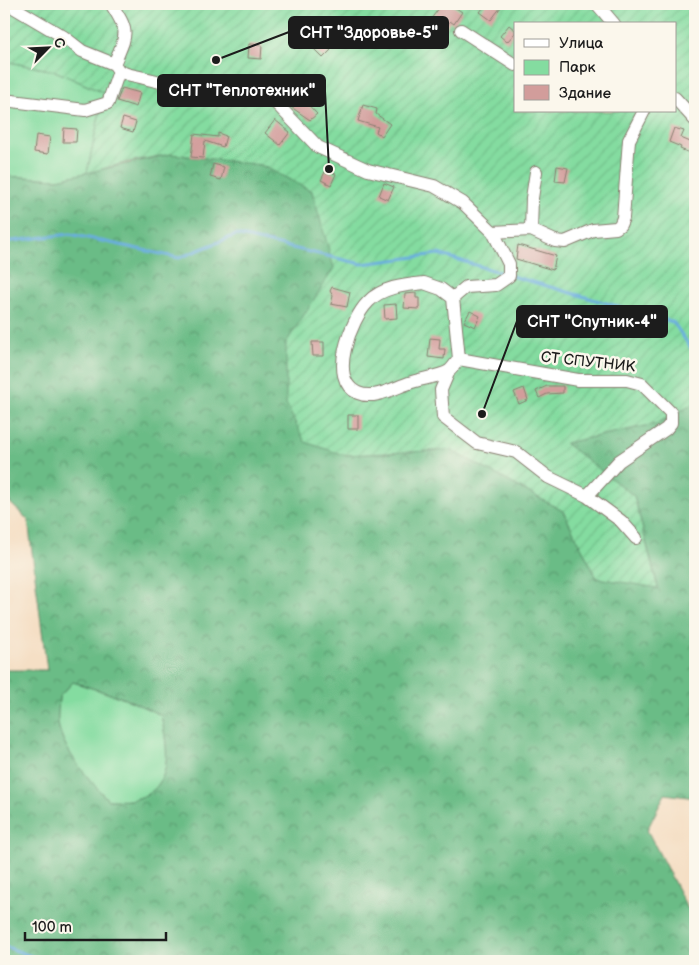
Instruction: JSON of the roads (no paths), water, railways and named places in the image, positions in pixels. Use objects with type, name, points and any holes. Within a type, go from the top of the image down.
[{"type":"lane","points":[[8,4],[64,37],[82,51],[117,67],[186,87],[258,99],[272,99],[318,147],[368,170],[434,186],[463,203],[492,232],[509,264],[509,276],[496,285],[466,287],[453,298]]},
{"type":"lane","points":[[4,100],[85,110],[108,103],[126,35],[122,21],[111,4]]},
{"type":"lane","points":[[597,4],[612,22]]},
{"type":"lane","points":[[461,30],[514,64]]},
{"type":"lane","points":[[676,99],[695,120]]},
{"type":"lane","points":[[492,232],[530,230],[555,241],[565,242],[593,230],[616,228],[620,225],[623,218],[629,140],[643,112]]},
{"type":"lane","points":[[530,230],[536,172]]},
{"type":"lane","points":[[449,371],[376,395],[358,393],[348,384],[342,374],[343,354],[367,302],[383,291],[398,286],[424,284],[442,289],[453,298],[459,359],[449,371],[441,390],[443,417],[477,443],[516,452],[548,477],[587,496],[621,521],[636,538]]},
{"type":"lane","name":"СТ СПУТНИК","points":[[459,359],[578,380],[627,380],[642,384],[654,394],[671,413],[671,423],[619,461],[587,496]]},
{"type":"waterway","points":[[4,242],[70,234],[179,258],[236,235],[362,264],[438,254],[506,274]]},
{"type":"waterway","points":[[512,276],[673,322],[695,354]]},
{"type":"waterway","points":[[4,946],[44,961]]},
{"type":"waterway","points":[[203,961],[210,959],[216,961]]},
{"type":"place","name":"СНТ \"Здоровье-5\"","points":[[216,60]]},
{"type":"place","name":"СНТ \"Теплотехник\"","points":[[329,169]]},
{"type":"place","name":"СНТ \"Спутник-4\"","points":[[482,414]]}]
